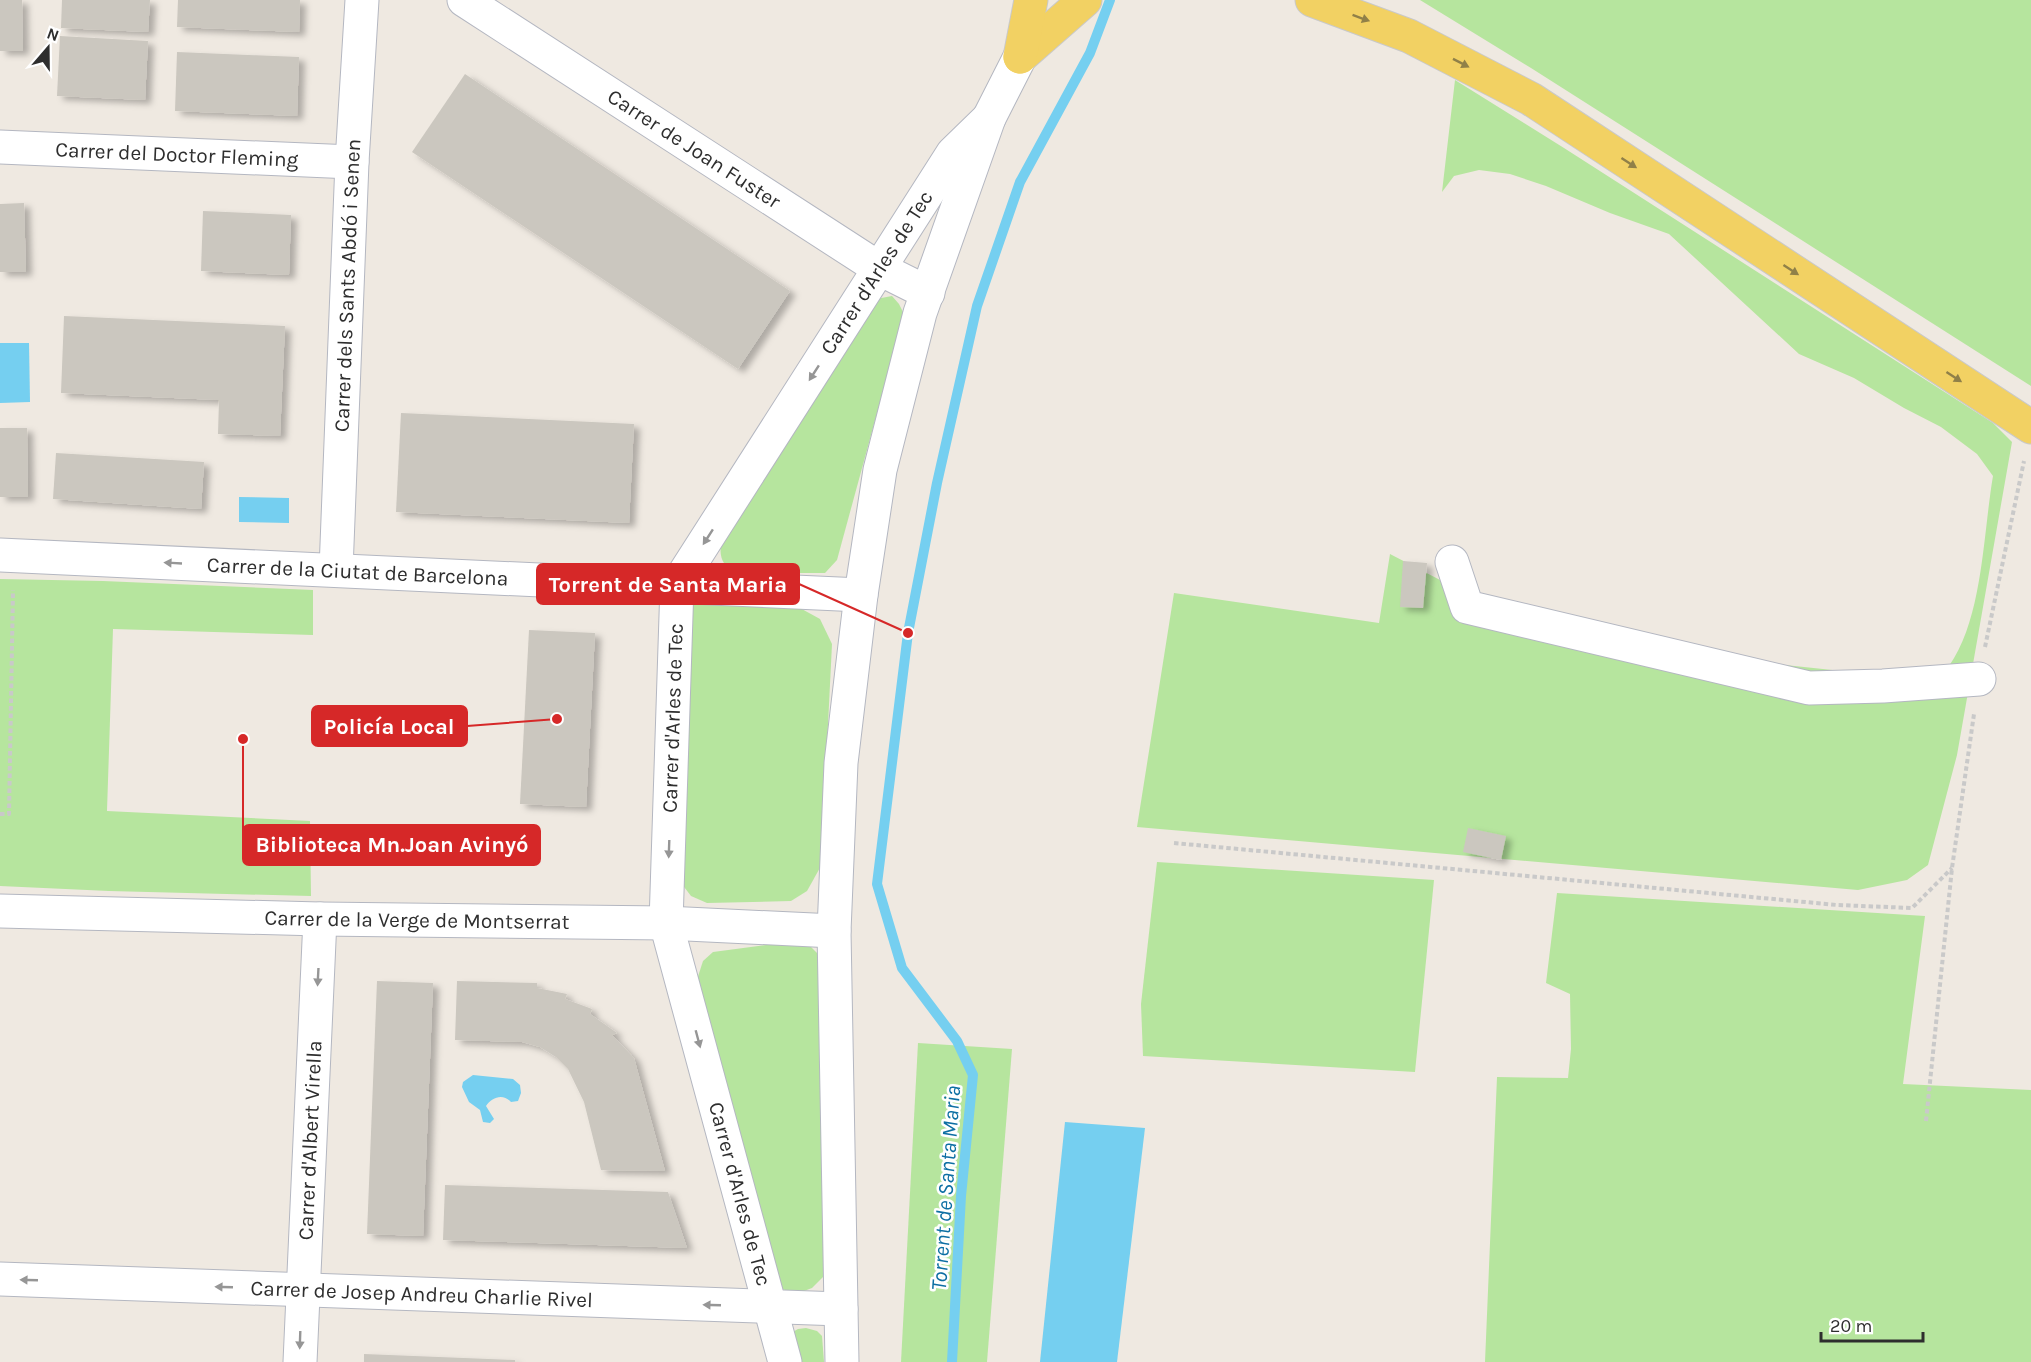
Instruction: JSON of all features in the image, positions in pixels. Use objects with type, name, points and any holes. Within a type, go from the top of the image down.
[{"type":"main road","points":[[1020,57],[1031,0]]},
{"type":"main road","points":[[1020,57],[1085,0]]},
{"type":"main road","points":[[1312,0],[1409,36],[1531,99],[2031,427]]},
{"type":"street","name":"Carrer dels Sants Abdó i Senen","points":[[336,570],[352,162],[362,0]]},
{"type":"street","name":"Carrer de Joan Fuster","points":[[464,0],[880,269],[928,293]]},
{"type":"street","name":"Carrer d'Arles de Tec","points":[[842,1362],[834,930],[841,763],[861,595],[880,470],[920,313],[989,118],[1020,57]]},
{"type":"street","name":"Carrer d'Arles de Tec","points":[[785,1362],[666,923],[677,585],[953,153],[989,118]]},
{"type":"street","name":"Carrer del Doctor Fleming","points":[[0,147],[352,162]]},
{"type":"street","points":[[1452,562],[1467,608],[1809,687],[1883,686],[1979,679]]},
{"type":"street","name":"Carrer de la Ciutat de Barcelona","points":[[6,567],[336,570],[861,595]]},
{"type":"street","name":"Carrer de la Verge de Montserrat","points":[[0,911],[320,919],[666,923],[834,930]]},
{"type":"street","name":"Carrer d'Albert Virella","points":[[300,1362],[320,919]]},
{"type":"street","name":"Carrer de Josep Andreu Charlie Rivel","points":[[0,1279],[841,1309]]},
{"type":"path","points":[[1926,1121],[1952,868],[1979,679],[2031,427]]},
{"type":"path","points":[[0,814],[9,814],[6,567]]},
{"type":"path","points":[[1174,843],[1838,905],[1912,908],[1952,868]]},
{"type":"green space","points":[[1420,0],[2031,0],[2031,386],[1531,68]]},
{"type":"green space","points":[[1455,80],[1993,423],[2012,442],[1957,755],[1928,865],[1907,880],[1858,890],[1137,827],[1174,593],[1379,623],[1390,554],[1494,608],[1775,664],[1870,674],[1949,666],[1960,646],[1969,624],[1980,575],[1993,476],[1977,454],[1941,427],[1854,378],[1799,354],[1669,234],[1510,174],[1479,170],[1454,176],[1442,192]]},
{"type":"green space","points":[[892,296],[904,314],[837,560],[825,573],[734,573],[723,561],[721,545],[876,299]]},
{"type":"green space","points":[[0,579],[313,590],[313,635],[113,629],[107,811],[310,821],[311,896],[0,886]]},
{"type":"green space","points":[[706,599],[800,608],[820,619],[832,644],[821,866],[807,891],[791,901],[707,903],[691,896],[678,879],[692,606]]},
{"type":"green space","points":[[1157,862],[1434,880],[1415,1072],[1143,1056],[1141,1004]]},
{"type":"green space","points":[[1557,893],[1925,916],[1903,1084],[2031,1090],[2031,1362],[1485,1362],[1497,1077],[1568,1078],[1571,1049],[1570,994],[1546,983]]},
{"type":"green space","points":[[782,943],[809,945],[819,955],[826,1274],[812,1288],[796,1294],[777,1287],[694,989],[703,961],[713,952]]},
{"type":"green space","points":[[918,1043],[1012,1049],[987,1362],[901,1362]]},
{"type":"green space","points":[[806,1328],[817,1331],[822,1336],[824,1362],[792,1362],[791,1333]]},
{"type":"water","points":[[0,343],[29,343],[30,402],[0,403]]},
{"type":"water","points":[[239,497],[289,498],[289,523],[239,522]]},
{"type":"water","points":[[473,1075],[513,1079],[520,1085],[521,1093],[518,1101],[511,1102],[501,1097],[494,1098],[486,1106],[494,1119],[490,1123],[483,1122],[480,1110],[469,1102],[462,1087],[463,1082]]},
{"type":"water","points":[[1065,1122],[1145,1128],[1117,1362],[1040,1362]]},
{"type":"building","points":[[0,0],[22,0],[23,51],[0,51]]},
{"type":"building","points":[[62,0],[150,0],[148,32],[61,28]]},
{"type":"building","points":[[178,0],[300,0],[299,32],[177,27]]},
{"type":"building","points":[[60,36],[148,41],[145,100],[57,96]]},
{"type":"building","points":[[177,52],[299,57],[297,116],[175,111]]},
{"type":"building","points":[[465,74],[790,291],[738,369],[412,152]]},
{"type":"building","points":[[24,203],[26,272],[0,272],[0,204]]},
{"type":"building","points":[[203,211],[291,215],[289,275],[201,271]]},
{"type":"building","points":[[64,316],[285,326],[280,436],[218,434],[219,400],[61,393]]},
{"type":"building","points":[[401,413],[634,424],[629,523],[396,512]]},
{"type":"building","points":[[0,428],[27,428],[28,497],[0,497]]},
{"type":"building","points":[[56,453],[204,462],[201,509],[53,499]]},
{"type":"building","points":[[1403,561],[1427,563],[1423,608],[1400,607]]},
{"type":"building","points":[[529,630],[595,633],[586,807],[520,804]]},
{"type":"building","points":[[1468,828],[1506,836],[1501,860],[1463,852]]},
{"type":"building","points":[[377,981],[433,983],[423,1236],[367,1234]]},
{"type":"building","points":[[457,981],[537,983],[537,988],[567,994],[565,999],[592,1009],[590,1014],[617,1033],[612,1035],[634,1058],[665,1171],[601,1170],[584,1102],[568,1069],[556,1057],[540,1047],[522,1042],[455,1040]]},
{"type":"building","points":[[445,1185],[668,1192],[687,1248],[443,1240]]},
{"type":"building","points":[[364,1354],[515,1360],[515,1362],[364,1362]]},
{"type":"waterway","name":"Torrent de Santa Maria","points":[[952,1362],[961,1196],[973,1075],[957,1041],[902,968],[877,884],[908,633],[937,483],[977,306],[1020,182],[1090,53],[1110,0]]},
{"type":"place","name":"Torrent de Santa Maria","points":[[908,633]]},
{"type":"place","name":"Policía Local","points":[[557,719]]},
{"type":"place","name":"Biblioteca Mn.Joan Avinyó","points":[[243,739]]}]
